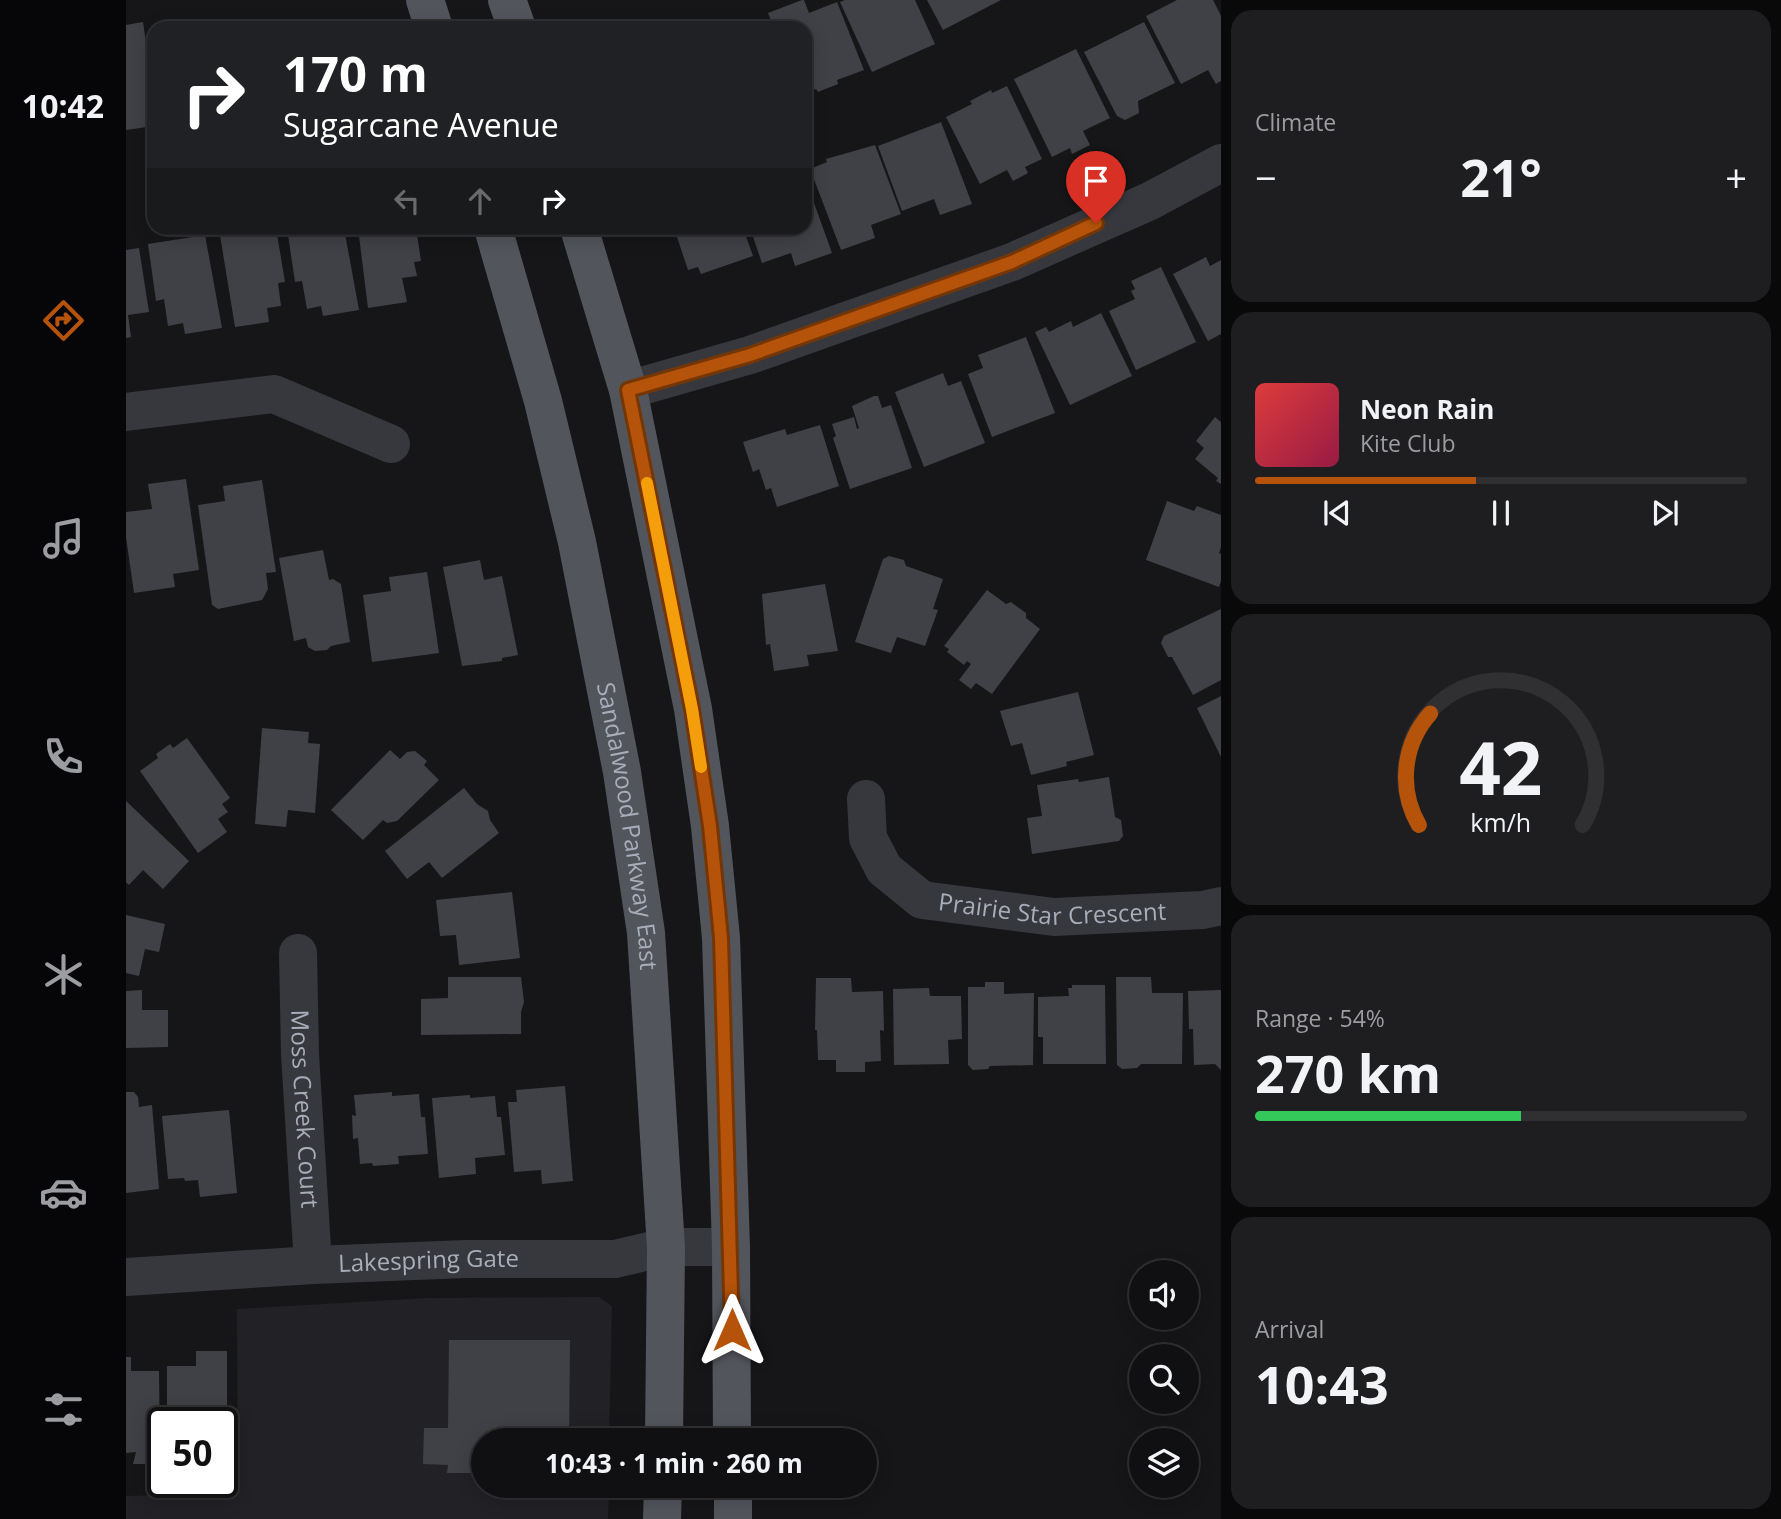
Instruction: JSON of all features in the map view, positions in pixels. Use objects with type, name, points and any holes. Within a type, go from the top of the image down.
[{"type":"main road","points":[[425,0],[432,21]]},
{"type":"main road","points":[[507,0],[514,21]]},
{"type":"main road","name":"Sandalwood Parkway East","points":[[495,235],[542,401],[577,542],[622,772],[646,933],[666,1247],[664,1428]]},
{"type":"main road","points":[[581,235],[628,390],[692,709],[710,826],[721,938],[731,1248],[732,1428]]},
{"type":"main road","points":[[663,1498],[663,1519]]},
{"type":"main road","points":[[733,1498],[733,1519]]},
{"type":"street","points":[[628,390],[750,355],[1012,262],[1150,201],[1221,163]]},
{"type":"street","points":[[126,412],[274,394],[391,444]]},
{"type":"street","name":"Prairie Star Crescent","points":[[866,799],[868,838],[884,869],[922,900],[1054,917],[1202,910],[1221,906]]},
{"type":"street","name":"Moss Creek Court","points":[[299,953],[300,1054],[313,1265]]},
{"type":"street","name":"Lakespring Gate","points":[[126,1277],[466,1259],[615,1259],[666,1247],[731,1248]]},
{"type":"shaded area","points":[[599,1297],[612,1306],[609,1428],[471,1428],[471,1498],[609,1498],[608,1519],[126,1519],[126,1496],[238,1498],[237,1309],[427,1298]]},
{"type":"building","points":[[802,0],[809,13],[837,2],[864,70],[837,80],[838,84],[818,92],[816,89],[812,90],[812,21],[771,21],[768,13]]},
{"type":"building","points":[[915,0],[935,44],[872,72],[840,2]]},
{"type":"building","points":[[927,0],[1001,0],[943,30]]},
{"type":"building","points":[[1177,0],[1213,0],[1221,16],[1221,81],[1216,84],[1208,70],[1181,84],[1146,16]]},
{"type":"building","points":[[143,22],[147,49],[147,127],[126,130],[126,25]]},
{"type":"building","points":[[1144,22],[1175,83],[1138,101],[1139,113],[1125,120],[1117,116],[1084,52]]},
{"type":"building","points":[[1076,49],[1110,118],[1083,131],[1090,145],[1072,154],[1070,148],[1052,157],[1014,79]]},
{"type":"building","points":[[1007,86],[1042,159],[1025,167],[1028,173],[1013,181],[1007,170],[980,184],[946,117],[972,104],[970,101],[991,90],[992,93]]},
{"type":"building","points":[[941,122],[972,204],[940,215],[934,199],[902,211],[878,146]]},
{"type":"building","points":[[875,145],[901,214],[871,225],[875,238],[841,250],[812,174],[812,168],[827,162],[826,159]]},
{"type":"building","points":[[812,197],[832,253],[795,266],[791,253],[762,263],[752,235],[812,235]]},
{"type":"building","points":[[205,235],[222,328],[185,334],[183,323],[168,326],[164,299],[156,301],[148,244]]},
{"type":"building","points":[[220,235],[277,235],[285,282],[278,283],[281,306],[267,308],[269,322],[235,327]]},
{"type":"building","points":[[288,235],[345,235],[359,310],[323,316],[321,306],[307,309],[302,281],[295,282]]},
{"type":"building","points":[[359,235],[417,235],[421,261],[414,262],[417,276],[402,278],[407,302],[368,308]]},
{"type":"building","points":[[676,235],[746,235],[753,256],[701,274],[698,267],[688,270]]},
{"type":"building","points":[[139,248],[149,312],[128,315],[131,337],[126,338],[126,250]]},
{"type":"building","points":[[1206,257],[1210,266],[1221,260],[1221,334],[1208,341],[1173,274]]},
{"type":"building","points":[[1161,267],[1196,342],[1136,370],[1109,311],[1135,299],[1131,291],[1135,289],[1131,281]]},
{"type":"building","points":[[1101,313],[1132,376],[1070,405],[1035,332],[1046,327],[1049,332],[1071,321],[1073,327]]},
{"type":"building","points":[[1026,337],[1055,413],[992,437],[968,374],[983,368],[978,355]]},
{"type":"building","points":[[943,373],[948,386],[961,381],[985,443],[924,467],[895,392]]},
{"type":"building","points":[[878,396],[882,408],[891,405],[912,468],[850,489],[833,438],[836,436],[832,424],[854,417],[857,429],[859,428],[852,406]]},
{"type":"building","points":[[1215,417],[1221,422],[1221,484],[1216,481],[1218,478],[1195,459],[1204,448],[1196,441]]},
{"type":"building","points":[[820,425],[839,486],[777,507],[771,488],[766,490],[759,469],[753,472],[743,442],[785,429],[787,435]]},
{"type":"building","points":[[186,479],[199,570],[173,574],[175,587],[134,593],[126,537],[126,512],[152,509],[148,484]]},
{"type":"building","points":[[262,480],[276,572],[266,573],[268,589],[262,600],[218,609],[212,605],[198,505],[225,501],[223,486]]},
{"type":"building","points":[[1167,501],[1194,511],[1197,506],[1221,515],[1219,587],[1146,560]]},
{"type":"building","points":[[323,550],[329,580],[333,579],[341,584],[350,642],[315,651],[308,647],[306,638],[294,641],[279,558]]},
{"type":"building","points":[[889,556],[904,560],[906,566],[943,579],[933,609],[938,610],[925,646],[897,637],[891,653],[855,642],[883,559]]},
{"type":"building","points":[[480,560],[484,580],[502,576],[518,655],[502,658],[502,661],[462,666],[443,567]]},
{"type":"building","points":[[427,572],[439,653],[372,662],[363,595],[391,591],[389,577]]},
{"type":"building","points":[[825,584],[838,651],[807,655],[809,666],[774,671],[770,644],[766,645],[762,594]]},
{"type":"building","points":[[987,590],[1006,604],[1011,602],[1026,613],[1026,618],[1040,629],[992,694],[976,683],[971,689],[959,680],[971,664],[967,661],[964,665],[947,652],[949,649],[944,646]]},
{"type":"building","points":[[1221,609],[1221,680],[1193,695],[1161,643],[1164,636]]},
{"type":"building","points":[[1078,692],[1094,755],[1066,762],[1067,766],[1031,775],[1022,743],[1011,746],[1000,711]]},
{"type":"building","points":[[1221,696],[1221,757],[1197,708]]},
{"type":"building","points":[[262,728],[309,732],[308,743],[320,744],[315,813],[288,810],[286,827],[255,824]]},
{"type":"building","points":[[187,738],[230,798],[222,804],[228,812],[218,819],[227,832],[198,853],[140,771],[158,758],[156,754],[170,744],[173,748]]},
{"type":"building","points":[[390,750],[400,759],[407,752],[415,751],[427,761],[424,765],[439,780],[397,821],[387,823],[383,820],[363,840],[331,810]]},
{"type":"building","points":[[1109,777],[1115,817],[1121,820],[1123,836],[1119,841],[1032,854],[1027,818],[1042,816],[1037,785]]},
{"type":"building","points":[[464,788],[477,804],[488,811],[490,820],[499,833],[442,878],[429,862],[407,879],[385,851]]},
{"type":"building","points":[[126,801],[189,861],[163,889],[143,870],[129,885],[126,882]]},
{"type":"building","points":[[512,892],[520,958],[459,965],[456,935],[440,936],[436,900]]},
{"type":"building","points":[[126,915],[165,924],[159,952],[145,949],[139,976],[126,973]]},
{"type":"building","points":[[448,977],[521,977],[524,1002],[521,1034],[421,1035],[421,999],[448,998]]},
{"type":"building","points":[[1116,977],[1151,977],[1152,993],[1183,993],[1182,1064],[1141,1064],[1137,1068],[1122,1069],[1117,1065]]},
{"type":"building","points":[[816,978],[851,978],[852,992],[883,991],[884,1031],[880,1030],[881,1061],[865,1062],[865,1072],[836,1072],[836,1060],[818,1060],[815,1030]]},
{"type":"building","points":[[985,982],[1004,982],[1004,994],[1034,993],[1033,1065],[990,1066],[988,1069],[973,1070],[968,1065],[968,987],[985,987]]},
{"type":"building","points":[[1072,985],[1105,985],[1106,1064],[1043,1064],[1043,1037],[1038,1037],[1038,997],[1069,996],[1068,988],[1072,988]]},
{"type":"building","points":[[929,988],[930,996],[961,996],[962,1039],[948,1040],[949,1064],[894,1065],[893,989]]},
{"type":"building","points":[[142,990],[142,1010],[168,1010],[168,1047],[126,1048],[126,991]]},
{"type":"building","points":[[1221,990],[1221,1070],[1215,1064],[1194,1065],[1188,991]]},
{"type":"building","points":[[565,1086],[573,1181],[542,1184],[541,1170],[514,1172],[508,1102],[517,1102],[516,1090]]},
{"type":"building","points":[[126,1092],[134,1092],[138,1097],[139,1107],[152,1105],[159,1189],[126,1193]]},
{"type":"building","points":[[392,1092],[392,1096],[419,1094],[421,1117],[425,1117],[428,1154],[398,1156],[399,1164],[360,1164],[358,1138],[353,1139],[352,1115],[356,1116],[354,1095]]},
{"type":"building","points":[[470,1095],[470,1098],[495,1096],[497,1117],[501,1117],[505,1155],[475,1158],[476,1174],[439,1178],[432,1098]]},
{"type":"building","points":[[229,1110],[237,1193],[200,1197],[198,1180],[168,1179],[162,1116]]},
{"type":"building","points":[[449,1340],[570,1340],[569,1428],[471,1428],[471,1473],[447,1473],[448,1465],[423,1464],[424,1428],[448,1428]]},
{"type":"building","points":[[196,1351],[227,1351],[227,1407],[167,1407],[167,1366],[196,1366]]},
{"type":"building","points":[[126,1357],[131,1357],[131,1371],[159,1371],[159,1407],[147,1407],[147,1464],[133,1464],[136,1452],[126,1453]]},
{"type":"slow traffic","points":[[647,483],[701,767]]},
{"type":"route","points":[[732,1330],[721,938],[710,826],[692,709],[628,390],[750,355],[870,313],[1012,262],[1096,223]]}]
